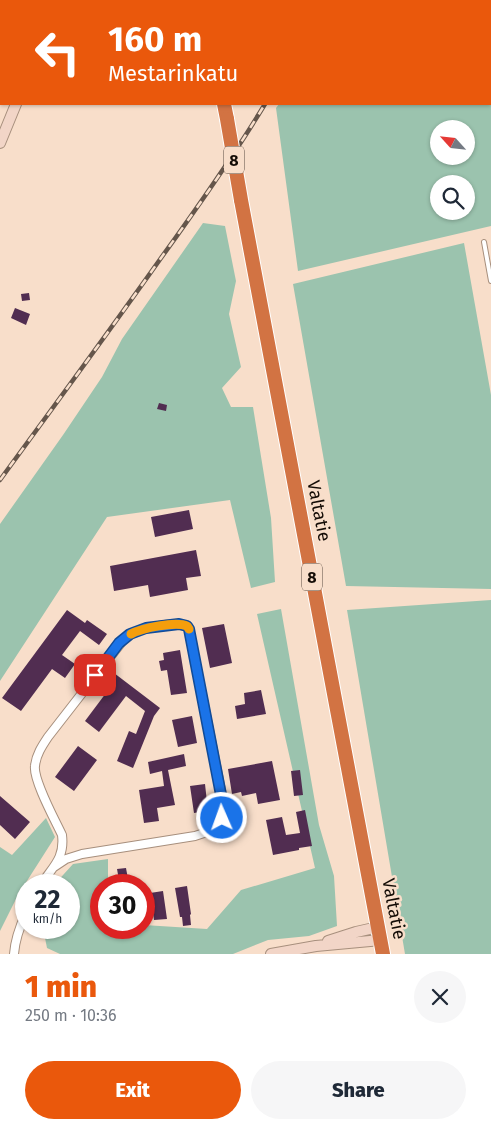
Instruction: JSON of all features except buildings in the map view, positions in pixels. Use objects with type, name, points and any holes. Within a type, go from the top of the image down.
[{"type":"highway","name":"Valtatie","points":[[224,105],[383,954]]},
{"type":"street","points":[[0,143],[16,105]]},
{"type":"street","points":[[49,874],[60,857],[62,835],[36,778],[36,759],[40,751],[54,729],[125,638],[146,628],[179,624],[187,626],[224,808],[220,822],[212,829],[194,836],[75,856],[54,867]]},
{"type":"street","points":[[271,954],[316,946],[352,943],[380,934]]},
{"type":"street","points":[[14,954],[16,939]]},
{"type":"lane","points":[[484,242],[491,281]]},
{"type":"green space","points":[[278,105],[491,105],[491,226],[298,271],[276,108]]},
{"type":"green space","points":[[203,223],[225,226],[236,281],[229,314],[241,367],[222,388],[231,407],[253,407],[271,518],[275,582],[251,588],[230,500],[107,517],[0,681],[0,524],[63,435],[102,377],[122,339]]},
{"type":"green space","points":[[464,243],[491,395],[491,589],[346,586],[293,284]]},
{"type":"green space","points":[[491,600],[491,954],[405,954],[347,610]]},
{"type":"green space","points":[[281,609],[319,825],[334,876],[337,926],[309,936],[268,940],[233,954],[60,954],[47,948],[45,939],[80,939],[80,874],[64,874],[73,864],[108,859],[108,874],[90,874],[90,939],[155,939],[155,926],[207,929],[241,890],[315,868],[257,614]]},
{"type":"green space","points":[[46,818],[55,837],[31,874],[15,874],[15,901],[0,931],[0,847],[12,855]]},
{"type":"railway","points":[[0,480],[188,220],[228,163],[264,105]]},
{"type":"slow traffic","points":[[131,634],[146,628],[179,624],[187,626],[189,629]]},
{"type":"route","points":[[95,675],[119,643],[130,634],[146,628],[179,624],[187,626],[224,808],[222,818]]}]
